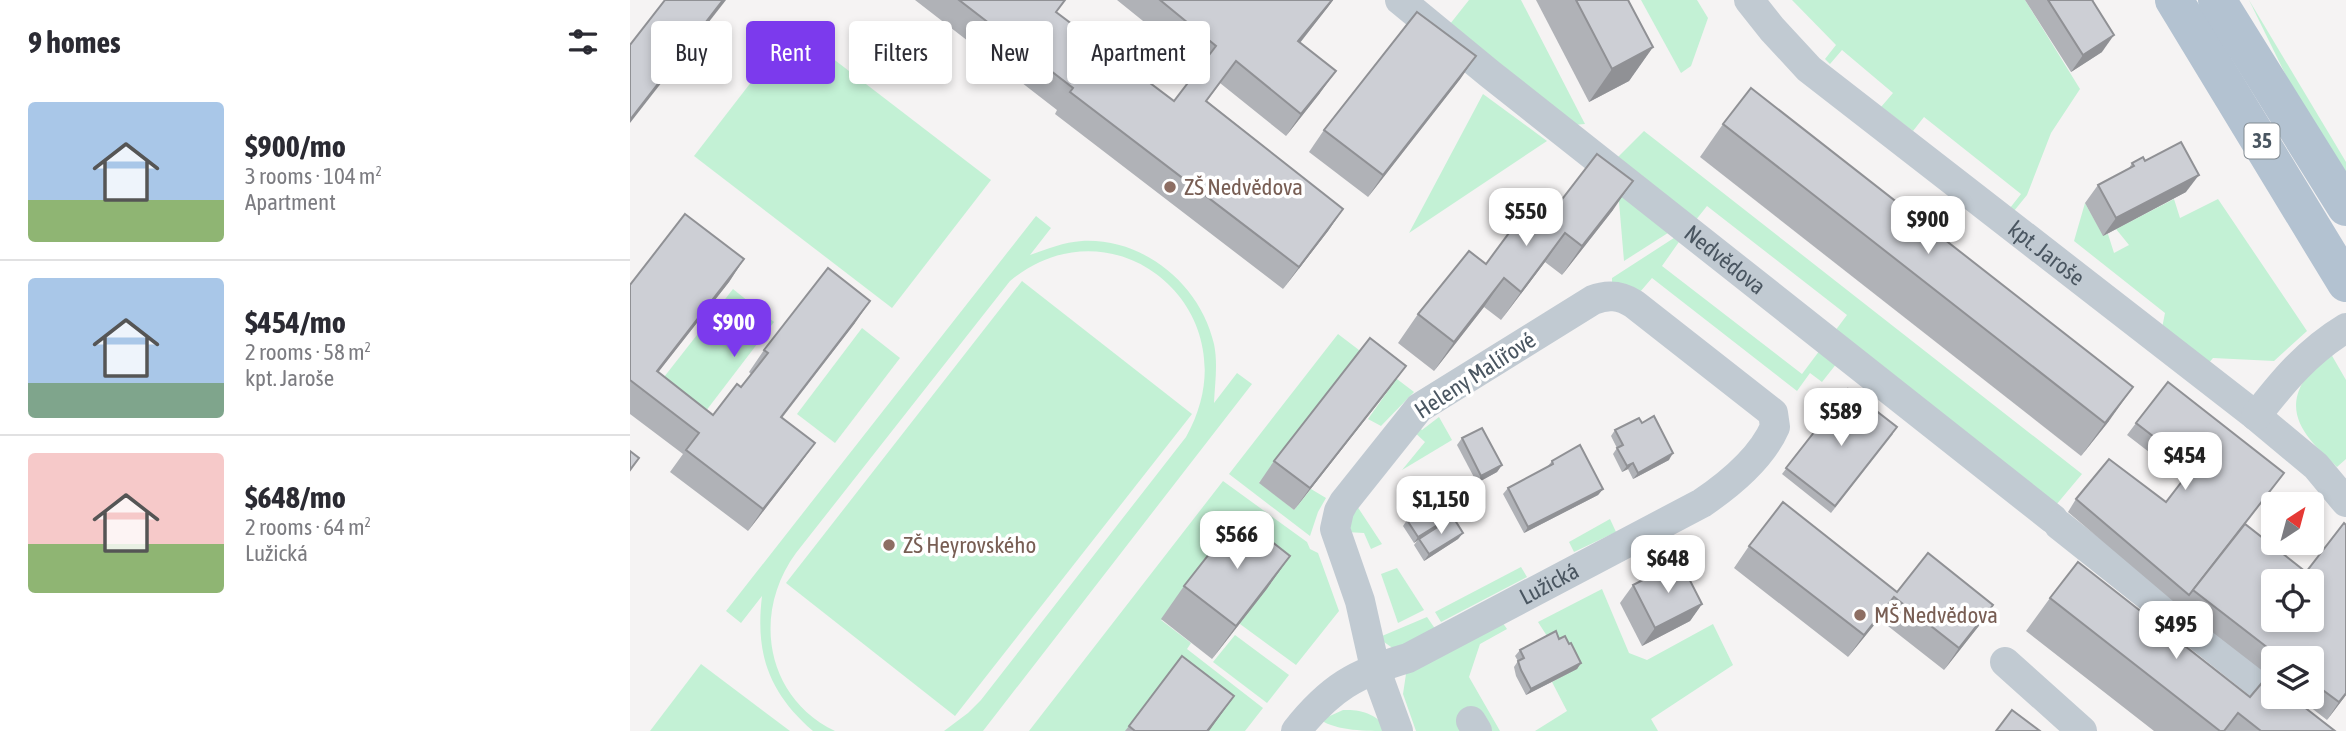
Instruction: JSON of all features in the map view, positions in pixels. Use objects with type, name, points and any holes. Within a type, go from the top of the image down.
[{"type":"main road","name":"35","points":[[2174,0],[2346,284]]},
{"type":"main road","name":"35","points":[[2227,10],[2346,207]]},
{"type":"street","name":"Nedvědova","points":[[1400,0],[2261,685]]},
{"type":"street","name":"kpt. Jaroše","points":[[1749,0],[1809,69],[2256,416],[2316,466],[2346,502]]},
{"type":"street","name":"Heleny Malířové","points":[[1398,731],[1375,668],[1360,601],[1335,528],[1344,502],[1419,408],[1593,300],[1608,295],[1627,299],[1706,360]]},
{"type":"street","points":[[2256,416],[2301,361],[2346,328]]},
{"type":"street","name":"Lužická","points":[[1296,731],[1325,698],[1346,682],[1375,668],[1408,659],[1702,503],[1733,479],[1772,435],[1776,421],[1767,406],[1706,360]]},
{"type":"street","points":[[2005,662],[2082,731]]},
{"type":"green space","points":[[1469,0],[1521,0],[1585,124],[1573,125],[1450,24]]},
{"type":"green space","points":[[1641,0],[1697,0],[1708,18],[1691,66],[1681,73]]},
{"type":"green space","points":[[1792,0],[2025,0],[2080,89],[2051,133],[2027,195],[2014,211],[2010,208],[2021,194],[1924,117],[1913,131],[1881,107],[1893,93],[1842,50],[1830,64],[1825,59],[1836,45]]},
{"type":"green space","points":[[2249,0],[2346,162],[2346,176],[2296,96]]},
{"type":"green space","points":[[835,60],[849,71],[849,84],[866,84],[991,180],[892,308],[694,156],[750,84],[835,84]]},
{"type":"green space","points":[[1483,94],[1547,141],[1409,233]]},
{"type":"green space","points":[[1644,131],[2082,474],[2056,505],[1835,331],[1847,315],[1707,206],[1695,221],[1616,159]]},
{"type":"green space","points":[[1618,190],[1671,231],[1624,261]]},
{"type":"green space","points":[[2174,199],[2180,218],[2218,199],[2307,331],[2274,361],[2213,358],[2208,364],[2162,328],[2165,313],[2074,241],[2085,203],[2103,235],[2108,234],[2114,253],[2129,245],[2116,229]]},
{"type":"green space","points":[[1036,216],[1051,228],[1030,255],[1069,243],[1105,242],[1127,247],[1147,256],[1182,284],[1207,322],[1214,344],[1214,403],[1237,373],[1252,384],[983,731],[944,731],[981,700],[1186,437],[1203,391],[1203,348],[1189,310],[1164,280],[1130,259],[1092,251],[1051,258],[1010,281],[796,553],[782,576],[774,601],[771,627],[773,652],[780,676],[793,697],[811,716],[835,731],[813,731],[785,702],[768,671],[761,636],[762,596],[741,623],[726,611]]},
{"type":"green space","points":[[1677,236],[1681,239],[1662,266],[1802,374],[1820,350],[1837,363],[1822,382],[1810,373],[1797,391],[1652,278],[1640,292],[1612,284],[1612,278]]},
{"type":"green space","points":[[1022,281],[1192,414],[955,716],[786,583]]},
{"type":"green space","points":[[733,289],[774,322],[699,420],[657,386]]},
{"type":"green space","points":[[862,328],[900,358],[835,443],[797,414]]},
{"type":"green space","points":[[1338,334],[1414,392],[1381,426],[1368,419],[1390,388],[1259,482],[1294,510],[1311,489],[1326,498],[1310,536],[1229,474]]},
{"type":"green space","points":[[2331,354],[2346,380],[2346,459],[2337,467],[2303,429],[2296,407],[2297,395],[2303,382]]},
{"type":"green space","points":[[1439,417],[1452,440],[1402,470],[1425,442],[1410,428],[1414,423],[1422,430]]},
{"type":"green space","points":[[1223,481],[1307,542],[1310,549],[1318,553],[1339,611],[1296,665],[1240,624],[1161,620],[1191,643],[1187,649],[1263,708],[1245,731],[1029,731]]},
{"type":"green space","points":[[1353,500],[1382,544],[1371,549],[1364,533],[1346,532]]},
{"type":"green space","points":[[1610,519],[1616,532],[1574,552],[1569,542]]},
{"type":"green space","points":[[1521,567],[1527,577],[1441,622],[1435,612]]},
{"type":"green space","points":[[1397,568],[1424,610],[1398,623],[1381,574]]},
{"type":"green space","points":[[1602,589],[1629,653],[1647,660],[1713,624],[1733,665],[1651,719],[1658,731],[1535,731],[1567,711],[1552,682],[1570,672],[1538,622]]},
{"type":"green space","points":[[1427,617],[1438,633],[1394,649],[1384,642],[1382,636]]},
{"type":"green space","points":[[1500,619],[1507,629],[1480,644],[1469,677],[1500,731],[1416,731],[1403,694],[1406,674],[1419,660]]},
{"type":"green space","points":[[1235,635],[1289,675],[1267,703],[1213,662]]},
{"type":"green space","points":[[701,664],[790,731],[650,731]]},
{"type":"green space","points":[[1343,710],[1368,714],[1379,720],[1387,731],[1343,728],[1321,720]]},
{"type":"building","points":[[665,0],[723,0],[707,21],[651,21],[651,84],[658,84],[630,120],[630,45]]},
{"type":"building","points":[[959,0],[1065,0],[1056,12],[1068,21],[1067,83],[1053,73],[1053,21],[986,21]]},
{"type":"building","points":[[1160,0],[1332,0],[1298,41],[1336,71],[1301,114],[1236,61],[1206,101],[1343,209],[1299,267],[1070,92],[1073,88],[1068,84],[1151,84],[1174,101],[1187,84],[1210,84],[1210,54],[1216,46],[1210,41],[1210,21],[1186,21]]},
{"type":"building","points":[[1576,0],[1628,0],[1653,47],[1612,69]]},
{"type":"building","points":[[2048,0],[2092,0],[2114,35],[2083,55]]},
{"type":"building","points":[[1417,12],[1476,56],[1383,175],[1324,130]]},
{"type":"building","points":[[1751,88],[2133,387],[2105,423],[1723,124]]},
{"type":"building","points":[[2181,142],[2199,175],[2116,218],[2098,185],[2134,166],[2132,163],[2143,157],[2145,161]]},
{"type":"building","points":[[1597,154],[1633,181],[1582,246],[1565,233],[1521,292],[1504,278],[1454,342],[1418,314],[1469,251],[1486,264],[1529,206],[1546,220]]},
{"type":"building","points":[[685,214],[744,259],[657,371],[713,415],[737,384],[741,387],[768,353],[764,350],[828,268],[870,301],[781,417],[815,443],[763,509],[686,450],[699,433],[630,380],[630,285]]},
{"type":"building","points":[[1370,338],[1406,366],[1310,488],[1274,461]]},
{"type":"building","points":[[2168,382],[2284,473],[2269,492],[2261,492],[2261,503],[2189,595],[2076,499],[2109,459],[2166,502],[2193,467],[2136,423]]},
{"type":"building","points":[[1848,389],[1897,427],[1835,506],[1786,468]]},
{"type":"building","points":[[1654,416],[1673,453],[1638,473],[1633,463],[1627,466],[1617,448],[1623,445],[1615,430],[1639,418],[1642,423]]},
{"type":"building","points":[[1482,428],[1502,465],[1481,476],[1462,438]]},
{"type":"building","points":[[1580,445],[1603,489],[1528,527],[1508,488],[1553,464],[1552,461]]},
{"type":"building","points":[[630,451],[639,458],[630,470]]},
{"type":"building","points":[[1441,499],[1452,516],[1418,537],[1407,520]]},
{"type":"building","points":[[1783,502],[1897,592],[1928,553],[1993,605],[1959,648],[1894,597],[1864,635],[1749,546]]},
{"type":"building","points":[[1239,516],[1290,556],[1236,626],[1184,586]]},
{"type":"building","points":[[1453,517],[1463,533],[1429,554],[1419,539]]},
{"type":"building","points":[[2344,523],[2346,525],[2346,693],[2339,702],[2324,691],[2324,646],[2265,646],[2193,590],[2245,524],[2261,537],[2261,555],[2284,555],[2302,569],[2261,569],[2261,632],[2324,632],[2324,569],[2308,569],[2319,555],[2324,555],[2324,549]]},
{"type":"building","points":[[1680,561],[1702,604],[1655,628],[1633,585]]},
{"type":"building","points":[[2078,562],[2250,697],[2261,684],[2261,709],[2307,709],[2335,731],[2261,731],[2238,713],[2224,731],[2220,731],[2050,598]]},
{"type":"building","points":[[1556,631],[1559,639],[1565,636],[1569,644],[1571,643],[1581,663],[1531,689],[1518,661],[1524,658],[1520,650]]},
{"type":"building","points":[[1182,656],[1234,696],[1207,731],[1135,731],[1129,726]]},
{"type":"building","points":[[2012,710],[2040,731],[1996,731]]},
{"type":"place","name":"ZŠ Nedvědova","points":[[1170,187]]},
{"type":"place","name":"ZŠ Heyrovského","points":[[889,545]]},
{"type":"place","name":"MŠ Nedvědova","points":[[1860,615]]}]
